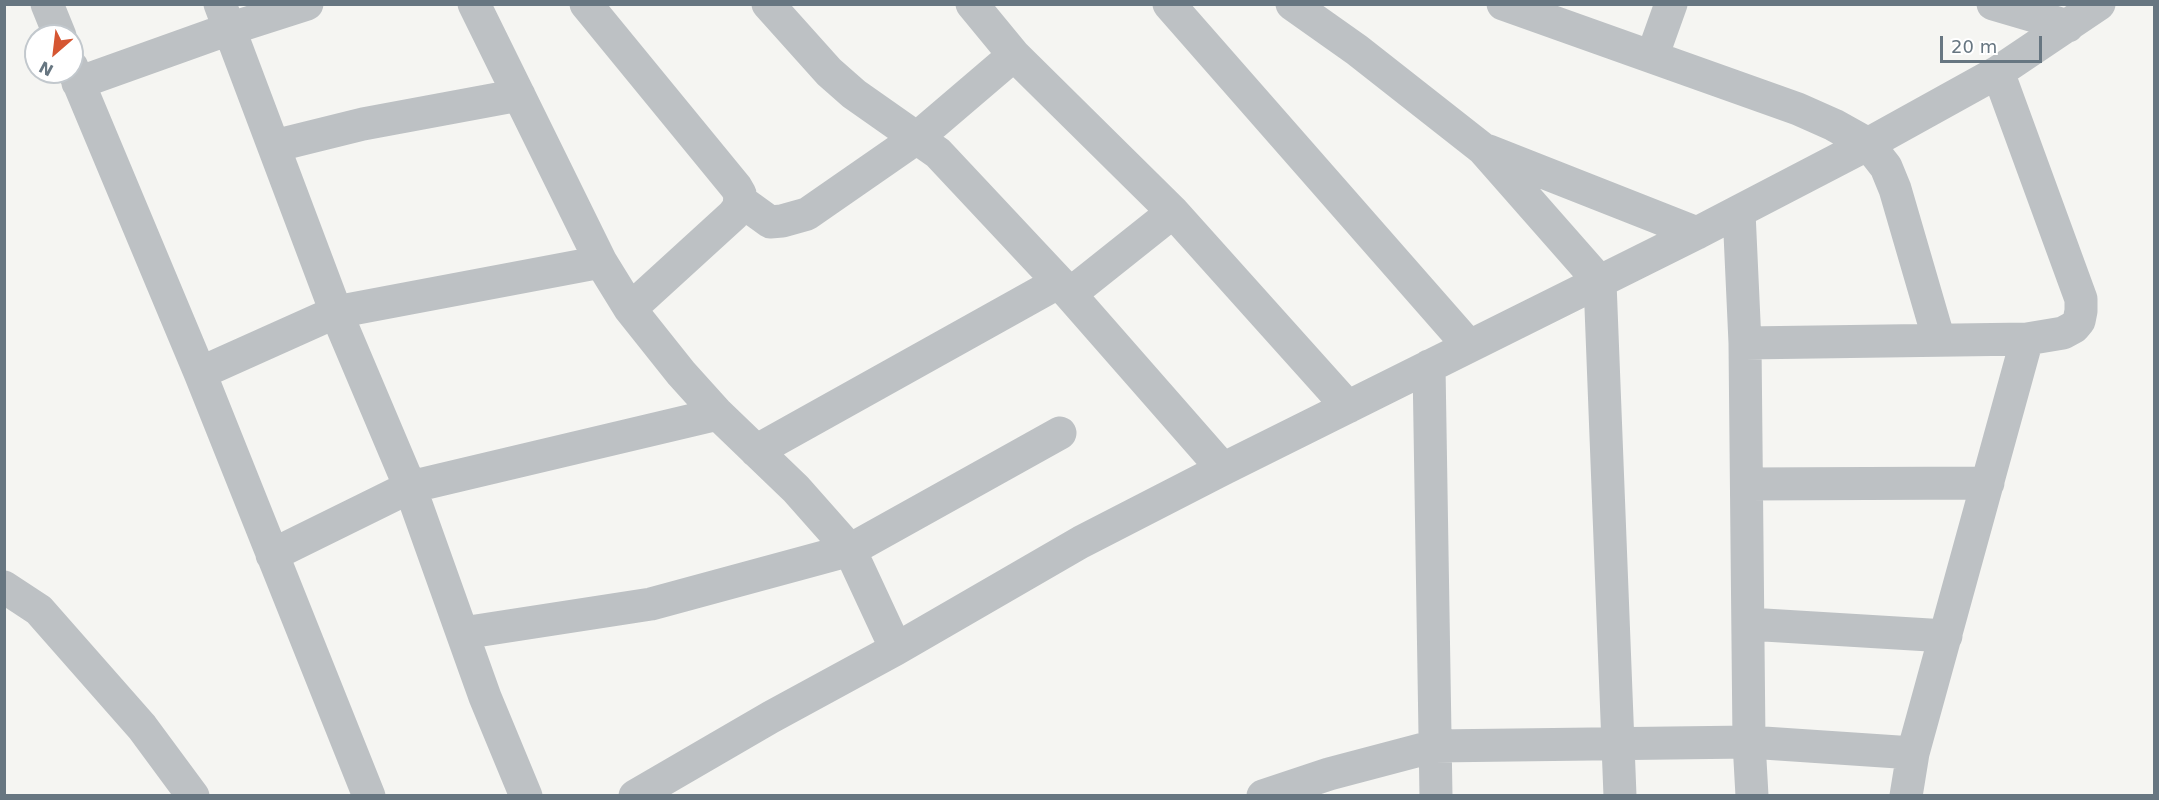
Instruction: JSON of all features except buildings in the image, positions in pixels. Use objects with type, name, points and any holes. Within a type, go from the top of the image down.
[{"type":"street","points":[[47,4],[55,24]]},
{"type":"street","points":[[84,71],[224,17],[307,4]]},
{"type":"street","points":[[474,4],[601,262],[630,309],[681,373],[718,414],[796,489],[850,550],[896,649]]},
{"type":"street","points":[[586,4],[736,187],[741,201],[770,222],[807,214],[918,137],[1014,55]]},
{"type":"street","points":[[768,4],[829,72],[877,112],[918,137],[938,153],[1065,288],[1223,468]]},
{"type":"street","points":[[1169,4],[1469,346]]},
{"type":"street","points":[[1292,4],[1357,50],[1483,149],[1600,282],[1620,795]]},
{"type":"street","points":[[1503,4],[1798,109],[1868,144],[1886,167],[1895,189],[1939,340]]},
{"type":"street","points":[[1652,57],[1671,4]]},
{"type":"street","points":[[1993,4],[2025,9],[2068,26]]},
{"type":"street","points":[[635,795],[1081,542],[1223,468],[1739,212],[1868,144],[1998,72],[2100,4]]},
{"type":"street","points":[[977,6],[1014,55],[1173,212],[1348,407]]},
{"type":"street","points":[[224,17],[336,312],[410,487],[489,707],[526,795]]},
{"type":"street","points":[[1745,342],[2027,339],[2063,333],[2074,327],[2079,321],[2081,299],[1998,72]]},
{"type":"street","points":[[79,84],[200,373],[369,795]]},
{"type":"street","points":[[273,146],[363,124],[519,95]]},
{"type":"street","points":[[1483,149],[1697,233]]},
{"type":"street","points":[[630,309],[733,215],[741,201]]},
{"type":"street","points":[[756,451],[1065,288],[1173,212]]},
{"type":"street","points":[[1739,212],[1745,342],[1749,742],[1752,795]]},
{"type":"street","points":[[200,373],[336,312],[601,262]]},
{"type":"street","points":[[1906,795],[1913,753],[2027,339]]},
{"type":"street","points":[[1430,366],[1436,795]]},
{"type":"street","points":[[272,555],[410,487],[718,414]]},
{"type":"street","points":[[463,633],[651,604],[850,550],[1060,433]]},
{"type":"street","points":[[1747,484],[1988,483]]},
{"type":"street","points":[[4,587],[39,610],[142,727],[193,795]]},
{"type":"street","points":[[1748,624],[1946,636]]},
{"type":"street","points":[[1263,795],[1329,774],[1435,746],[1749,742],[1913,753]]}]
